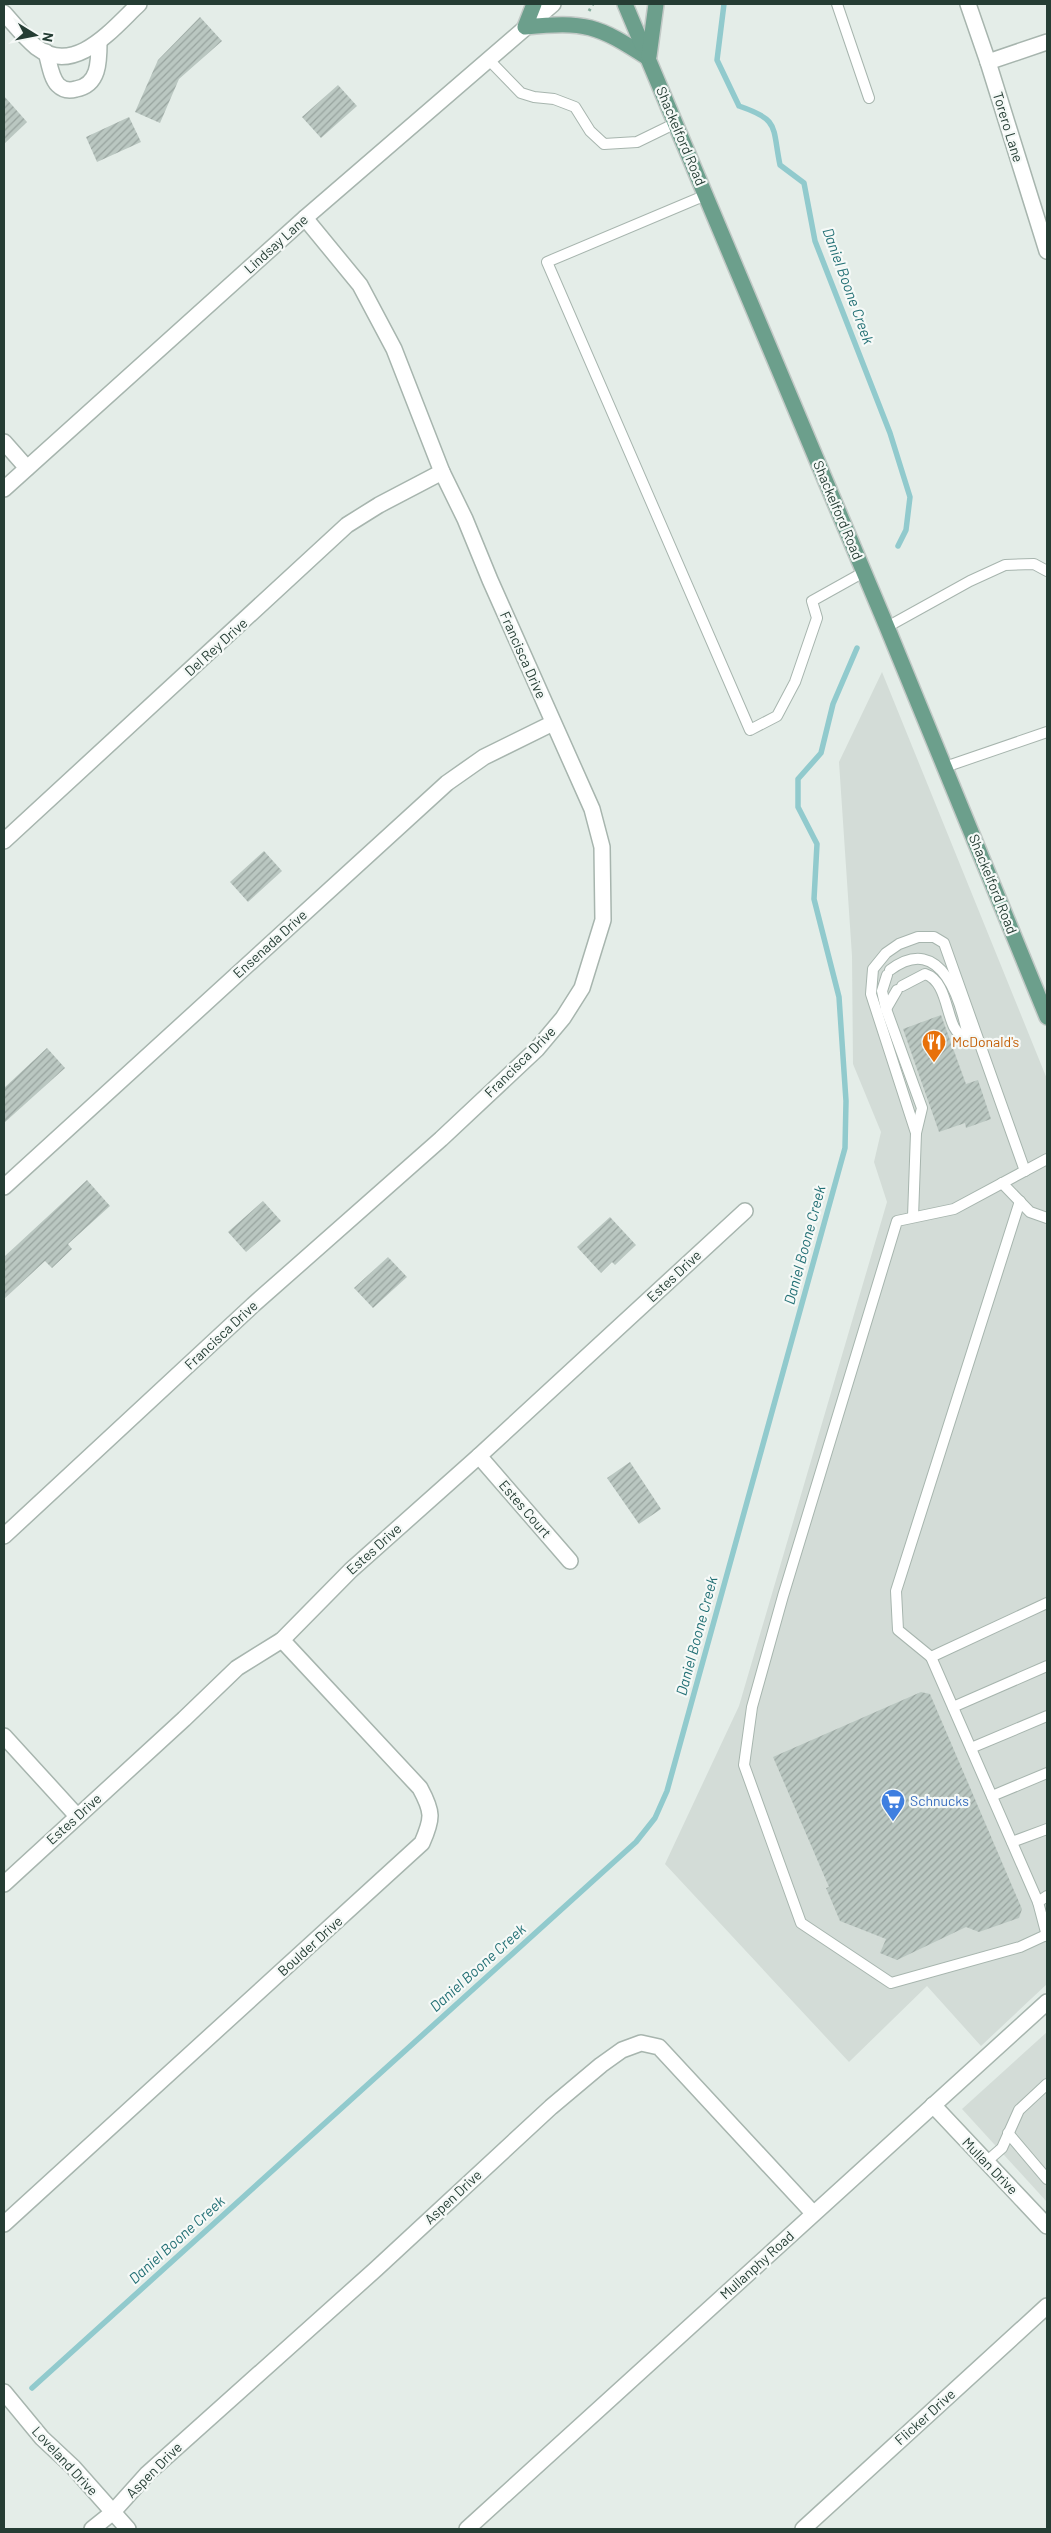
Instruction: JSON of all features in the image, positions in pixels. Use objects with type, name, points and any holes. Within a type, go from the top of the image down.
[{"type":"main road","points":[[534,4],[525,27],[561,24],[586,26],[616,37],[648,58],[656,4]]},
{"type":"main road","name":"Shackelford Road","points":[[626,4],[887,627],[1047,1017]]},
{"type":"street","points":[[4,13],[36,47],[46,52],[68,56],[80,53],[98,42],[139,4]]},
{"type":"street","name":"Lindsay Lane","points":[[4,489],[305,218],[553,4]]},
{"type":"street","name":"Torero Lane","points":[[968,4],[1047,251]]},
{"type":"street","points":[[46,52],[57,85],[66,90],[78,89],[90,83],[97,70],[98,42]]},
{"type":"street","points":[[988,62],[1047,42]]},
{"type":"street","name":"Francisca Drive","points":[[4,1536],[254,1304],[441,1139],[537,1049],[563,1018],[582,988],[595,952],[603,920],[602,847],[592,809],[442,472],[394,349],[360,285],[305,218]]},
{"type":"street","points":[[4,442],[27,468]]},
{"type":"street","name":"Del Rey Drive","points":[[4,841],[347,525],[387,500],[442,472]]},
{"type":"street","name":"Ensenada Drive","points":[[4,1187],[447,783],[484,757],[553,723]]},
{"type":"street","name":"Estes Drive","points":[[4,1884],[184,1720],[237,1668],[282,1640],[351,1570],[479,1456],[745,1211]]},
{"type":"street","name":"Estes Court","points":[[479,1456],[570,1561]]},
{"type":"street","name":"Boulder Drive","points":[[4,2224],[422,1843],[429,1826],[430,1806],[420,1788],[282,1640]]},
{"type":"street","points":[[4,1736],[77,1816]]},
{"type":"street","name":"Mullanphy Road","points":[[467,2529],[1047,2002]]},
{"type":"street","name":"Aspen Drive","points":[[92,2529],[112,2513],[147,2474],[376,2269],[551,2107],[622,2050],[641,2043],[659,2046],[814,2213]]},
{"type":"street","name":"Mullan Drive","points":[[933,2105],[1047,2226]]},
{"type":"street","name":"Flicker Drive","points":[[803,2529],[1047,2306]]},
{"type":"street","name":"Loveland Drive","points":[[4,2392],[42,2438],[73,2467],[128,2529]]},
{"type":"lane","points":[[837,4],[869,98]]},
{"type":"lane","points":[[488,59],[521,93],[534,97],[554,99],[575,107],[590,131],[604,144],[637,142],[676,123]]},
{"type":"lane","points":[[706,194],[547,262],[750,730],[777,716],[795,682],[817,618],[812,601],[864,572]]},
{"type":"lane","points":[[887,627],[970,581],[1005,565],[1034,564],[1047,570]]},
{"type":"lane","points":[[945,767],[1047,732]]},
{"type":"lane","points":[[916,1133],[871,994],[874,969],[886,953],[899,944],[918,937],[934,937],[944,943],[1025,1171]]},
{"type":"lane","points":[[913,1217],[916,1133],[922,1108],[886,1009],[882,991],[888,972],[900,962],[913,958],[927,958],[935,964],[949,980],[966,1026],[969,1042]]},
{"type":"lane","points":[[886,1009],[900,988],[925,974],[934,980],[944,997],[955,1030],[969,1042],[983,1049]]},
{"type":"lane","points":[[1020,1201],[896,1591],[898,1630],[931,1657],[1038,1902],[1047,1935],[1020,1947],[891,1983],[801,1923],[744,1766],[752,1707],[780,1605],[897,1220],[954,1209],[1047,1160]]},
{"type":"lane","points":[[1002,1183],[1030,1212],[1047,1218]]},
{"type":"lane","points":[[931,1657],[1047,1603]]},
{"type":"lane","points":[[953,1707],[1047,1666]]},
{"type":"lane","points":[[971,1748],[1047,1716]]},
{"type":"lane","points":[[992,1796],[1047,1773]]},
{"type":"lane","points":[[1012,1842],[1047,1829]]},
{"type":"lane","points":[[1038,1902],[1047,1896]]},
{"type":"lane","points":[[986,2162],[1002,2148],[1019,2110],[1047,2084]]},
{"type":"lane","points":[[1008,2133],[1047,2179]]},
{"type":"shaded area","points":[[882,672],[1047,1079],[1047,1984],[981,2046],[927,1986],[849,2062],[665,1864],[739,1706],[887,1202],[874,1162],[881,1132],[853,1064],[852,956],[839,762]]},
{"type":"shaded area","points":[[1047,2032],[1047,2202],[962,2109]]},
{"type":"building","points":[[200,17],[222,41],[179,79],[160,123],[135,112],[158,60]]},
{"type":"building","points":[[338,85],[357,106],[321,138],[302,117]]},
{"type":"building","points":[[4,96],[27,122],[4,144]]},
{"type":"building","points":[[129,117],[141,142],[97,162],[86,137]]},
{"type":"building","points":[[264,851],[282,871],[248,902],[230,882]]},
{"type":"building","name":"McDonald's","points":[[941,1015],[966,1084],[978,1080],[991,1119],[966,1128],[965,1123],[939,1132],[903,1029]]},
{"type":"building","points":[[47,1048],[65,1068],[4,1123],[4,1088]]},
{"type":"building","points":[[87,1180],[110,1206],[68,1244],[72,1249],[52,1268],[45,1261],[4,1299],[4,1257]]},
{"type":"building","points":[[263,1201],[281,1221],[246,1252],[228,1232]]},
{"type":"building","points":[[610,1217],[636,1245],[615,1265],[612,1262],[601,1273],[577,1247]]},
{"type":"building","points":[[388,1257],[407,1277],[373,1308],[354,1288]]},
{"type":"building","points":[[630,1462],[661,1509],[639,1524],[607,1478]]},
{"type":"building","name":"Schnucks","points":[[921,1692],[930,1694],[1022,1909],[1019,1918],[979,1932],[966,1927],[897,1960],[880,1953],[886,1939],[840,1921],[826,1888],[829,1887],[773,1757]]},
{"type":"waterway","name":"Daniel Boone Creek","points":[[724,4],[717,60],[739,106],[762,116],[772,126],[780,165],[804,183],[815,241],[890,433],[910,497],[906,530],[898,546]]},
{"type":"waterway","name":"Daniel Boone Creek","points":[[32,2388],[636,1842],[655,1818],[667,1791],[845,1148],[846,1101],[839,997],[814,899],[817,844],[798,807],[798,779],[821,753],[833,704],[857,648]]},
{"type":"place","name":"McDonald's","points":[[934,1063]]},
{"type":"place","name":"Schnucks","points":[[893,1822]]}]
